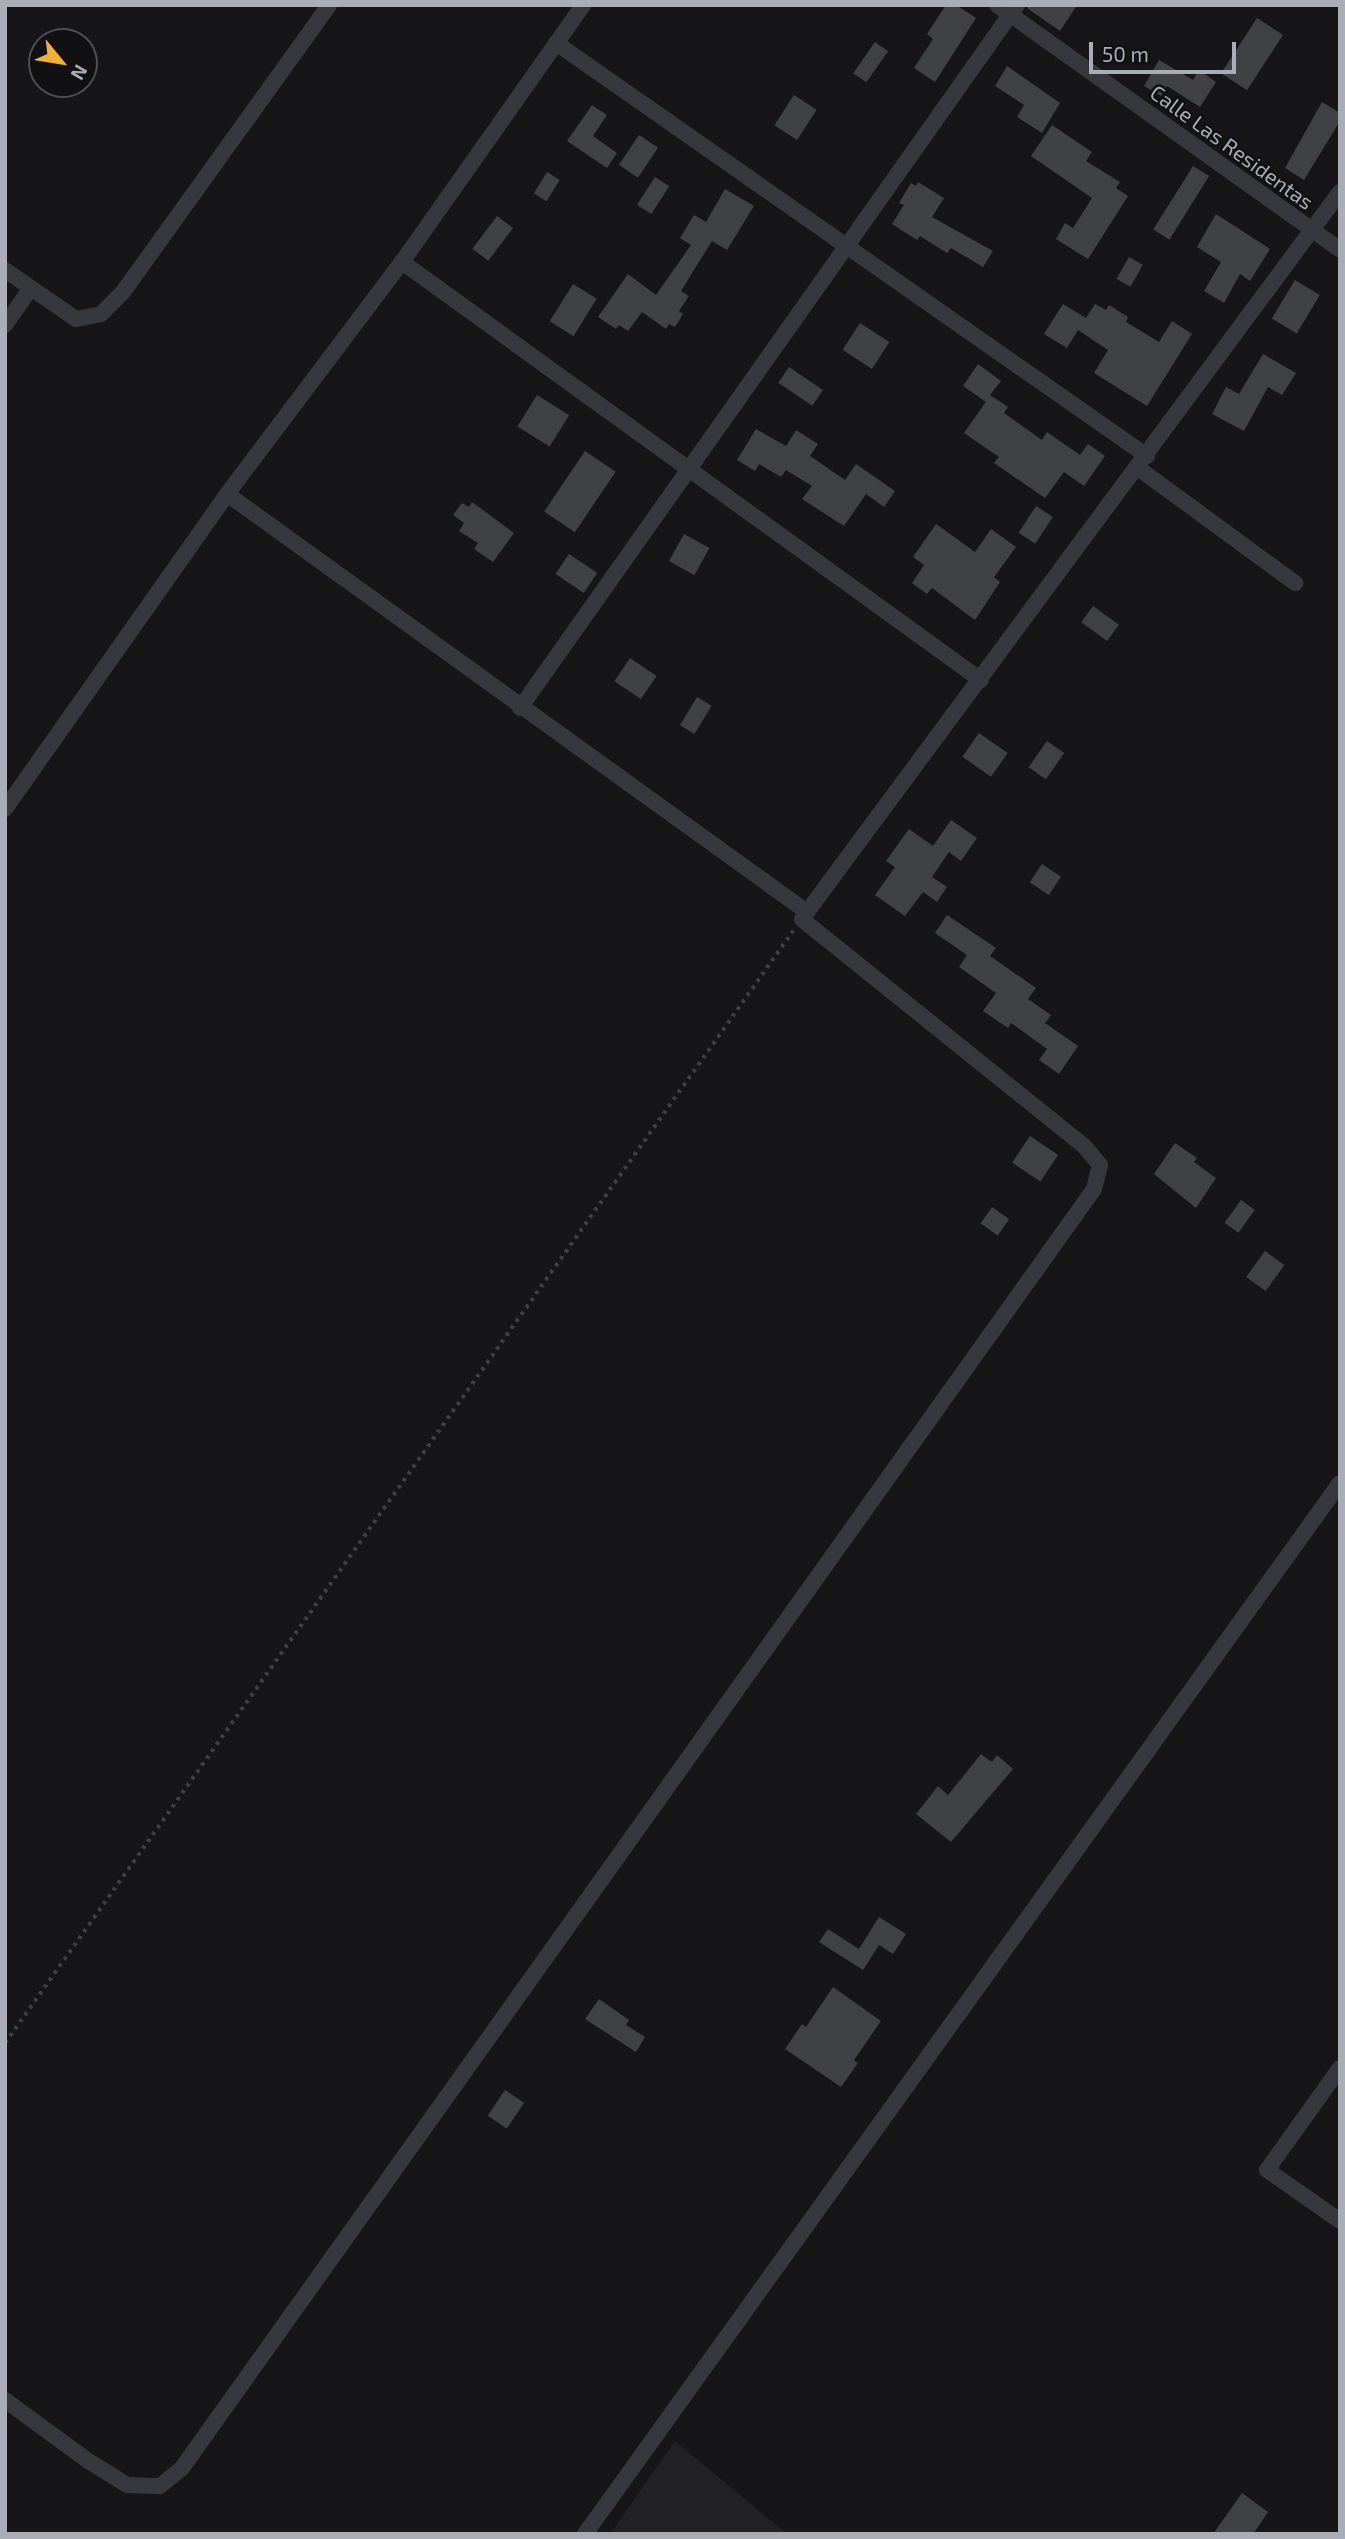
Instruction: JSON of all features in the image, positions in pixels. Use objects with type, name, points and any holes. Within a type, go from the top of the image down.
[{"type":"street","points":[[5,270],[76,319],[101,314],[123,292],[329,5]]},
{"type":"street","points":[[5,809],[227,494],[402,262],[583,5]]},
{"type":"street","points":[[520,708],[847,247],[1008,8]]},
{"type":"street","name":"Calle Las Residentas","points":[[1008,8],[1340,250]]},
{"type":"street","points":[[556,43],[847,247],[1142,462],[1295,583]]},
{"type":"street","points":[[227,494],[520,708],[807,912],[1340,192]]},
{"type":"street","points":[[402,262],[981,680]]},
{"type":"street","points":[[5,325],[31,288]]},
{"type":"street","points":[[5,2400],[87,2460],[127,2485],[160,2486],[182,2468],[1094,1189],[1100,1166],[1084,1146],[802,919]]},
{"type":"street","points":[[585,2534],[1340,1483]]},
{"type":"street","points":[[1340,2068],[1267,2170],[1340,2221]]},
{"type":"path","points":[[5,2043],[802,919]]},
{"type":"shaded area","points":[[675,2441],[787,2534],[610,2534]]},
{"type":"building","points":[[946,5],[956,5],[976,18],[935,82],[914,68],[933,39],[927,34]]},
{"type":"building","points":[[1027,5],[1077,5],[1060,31],[1027,8]]},
{"type":"building","points":[[1257,18],[1283,35],[1247,90],[1221,73]]},
{"type":"building","points":[[875,42],[888,51],[866,82],[853,73]]},
{"type":"building","points":[[1159,60],[1193,80],[1199,70],[1216,82],[1200,107],[1167,86],[1161,96],[1144,86]]},
{"type":"building","points":[[1007,66],[1060,103],[1042,133],[1017,117],[1024,105],[995,86]]},
{"type":"building","points":[[794,95],[817,110],[797,140],[774,125]]},
{"type":"building","points":[[1322,102],[1340,113],[1340,121],[1304,180],[1285,168]]},
{"type":"building","points":[[592,105],[607,115],[593,136],[617,153],[607,168],[567,141]]},
{"type":"building","points":[[1052,125],[1092,152],[1086,161],[1120,182],[1116,188],[1128,196],[1088,259],[1056,239],[1065,223],[1073,228],[1092,198],[1031,156]]},
{"type":"building","points":[[639,135],[658,148],[638,178],[619,165]]},
{"type":"building","points":[[1193,166],[1209,176],[1169,240],[1153,230]]},
{"type":"building","points":[[547,172],[560,180],[546,201],[534,193]]},
{"type":"building","points":[[655,177],[669,186],[651,214],[637,205]]},
{"type":"building","points":[[918,182],[944,198],[932,217],[993,251],[983,267],[951,248],[947,253],[920,236],[917,240],[892,224],[904,205],[899,203],[911,183],[916,186]]},
{"type":"building","points":[[725,189],[754,206],[727,250],[712,241],[681,291],[689,296],[679,311],[683,314],[675,327],[669,324],[666,329],[642,312],[628,331],[619,325],[616,329],[598,317],[628,274],[656,295],[691,245],[680,238],[694,215],[706,222]]},
{"type":"building","points":[[1216,214],[1270,249],[1250,281],[1240,274],[1224,303],[1204,291],[1221,262],[1197,247]]},
{"type":"building","points":[[497,216],[513,228],[488,261],[472,249]]},
{"type":"building","points":[[1129,257],[1143,265],[1130,287],[1116,279]]},
{"type":"building","points":[[1295,280],[1320,295],[1297,334],[1272,319]]},
{"type":"building","points":[[573,284],[597,299],[573,336],[550,321]]},
{"type":"building","points":[[1063,304],[1086,318],[1095,304],[1106,310],[1109,305],[1128,317],[1126,322],[1159,342],[1172,321],[1192,334],[1147,406],[1094,373],[1108,350],[1078,330],[1067,348],[1044,334]]},
{"type":"building","points":[[860,323],[889,342],[872,369],[843,350]]},
{"type":"building","points":[[1263,354],[1296,373],[1282,395],[1268,387],[1244,431],[1212,414],[1226,387],[1239,394]]},
{"type":"building","points":[[978,364],[1001,381],[990,395],[1008,407],[1004,413],[1042,440],[1047,432],[1080,455],[1088,444],[1105,456],[1084,486],[1064,472],[1045,498],[994,463],[999,457],[964,433],[986,402],[963,386]]},
{"type":"building","points":[[789,367],[823,390],[812,406],[778,383]]},
{"type":"building","points":[[537,395],[569,415],[550,447],[517,426]]},
{"type":"building","points":[[756,429],[786,446],[796,430],[818,444],[810,456],[845,480],[856,464],[895,491],[884,507],[866,494],[844,526],[802,499],[812,486],[786,470],[781,477],[759,464],[755,471],[737,460]]},
{"type":"building","points":[[585,451],[616,472],[575,532],[544,512]]},
{"type":"building","points":[[472,502],[514,533],[493,562],[474,549],[478,543],[459,531],[464,523],[453,515],[462,503],[469,507]]},
{"type":"building","points":[[1036,506],[1053,517],[1035,544],[1019,533]]},
{"type":"building","points":[[936,524],[975,552],[991,529],[1016,547],[994,577],[1000,582],[975,620],[932,588],[927,594],[912,583],[924,565],[913,557]]},
{"type":"building","points":[[684,534],[709,548],[694,575],[669,561]]},
{"type":"building","points":[[569,554],[597,573],[584,593],[556,574]]},
{"type":"building","points":[[1093,606],[1119,625],[1107,641],[1081,622]]},
{"type":"building","points":[[630,658],[657,676],[641,699],[614,681]]},
{"type":"building","points":[[697,697],[712,706],[695,734],[680,725]]},
{"type":"building","points":[[979,733],[1008,753],[991,777],[962,757]]},
{"type":"building","points":[[1047,741],[1064,753],[1046,779],[1029,767]]},
{"type":"building","points":[[951,820],[977,838],[961,861],[949,852],[932,877],[947,887],[937,902],[923,892],[905,916],[875,895],[895,867],[886,861],[909,829],[933,846]]},
{"type":"building","points":[[1042,864],[1061,877],[1049,895],[1030,882]]},
{"type":"building","points":[[947,915],[996,948],[990,956],[1036,988],[1028,999],[1051,1015],[1045,1023],[1078,1046],[1059,1074],[1039,1060],[1047,1049],[1011,1023],[1008,1028],[983,1011],[996,993],[959,967],[967,955],[935,933]]},
{"type":"building","points":[[1030,1136],[1058,1155],[1040,1182],[1012,1163]]},
{"type":"building","points":[[1175,1143],[1197,1158],[1194,1162],[1216,1178],[1196,1208],[1154,1174]]},
{"type":"building","points":[[1241,1200],[1255,1210],[1238,1233],[1225,1223]]},
{"type":"building","points":[[992,1207],[1009,1219],[998,1235],[981,1223]]},
{"type":"building","points":[[1265,1251],[1284,1265],[1266,1291],[1246,1277]]},
{"type":"building","points":[[981,1754],[992,1762],[997,1755],[1013,1769],[951,1842],[916,1814],[938,1786],[948,1795]]},
{"type":"building","points":[[879,1917],[906,1934],[893,1954],[879,1945],[863,1970],[819,1942],[828,1929],[859,1949]]},
{"type":"building","points":[[833,1987],[881,2021],[854,2060],[858,2063],[841,2087],[785,2049],[802,2024],[806,2027]]},
{"type":"building","points":[[599,1999],[629,2020],[626,2025],[645,2037],[636,2052],[585,2019]]},
{"type":"building","points":[[505,2090],[524,2103],[507,2129],[488,2116]]},
{"type":"building","points":[[1242,2493],[1268,2512],[1253,2534],[1213,2534]]}]
